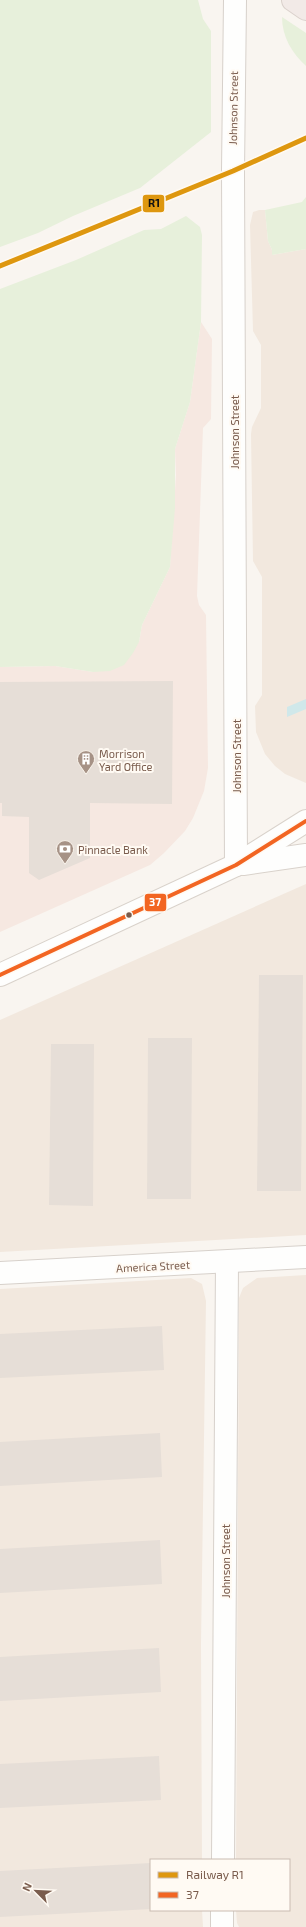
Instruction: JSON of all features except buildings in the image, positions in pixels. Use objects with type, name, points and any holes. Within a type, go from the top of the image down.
[{"type":"highway","points":[[293,0],[306,9]]},
{"type":"street","name":"Johnson Street","points":[[235,0],[233,171],[236,865]]},
{"type":"street","points":[[0,975],[236,865],[306,821]]},
{"type":"street","points":[[236,865],[306,855]]},
{"type":"street","name":"America Street","points":[[0,1273],[306,1257]]},
{"type":"street","name":"Johnson Street","points":[[223,1859],[227,1262]]},
{"type":"street","points":[[222,1911],[222,1927]]},
{"type":"shaded area","points":[[265,210],[268,241],[272,250],[272,255],[306,249],[306,783],[285,774],[275,766],[265,754],[256,732],[255,706],[262,695],[262,577],[253,561],[251,434],[252,427],[261,408],[261,345],[253,331],[250,225],[253,212]]},
{"type":"shaded area","points":[[201,322],[212,339],[211,419],[203,428],[197,596],[199,605],[206,615],[208,768],[204,791],[193,818],[185,831],[150,865],[0,932],[0,667],[55,666],[93,672],[139,642],[142,625],[170,567],[176,475],[175,449],[190,402]]},
{"type":"shaded area","points":[[306,884],[306,1235],[0,1252],[0,1020]]},
{"type":"shaded area","points":[[306,1275],[306,1927],[239,1927],[237,1923],[236,1911],[290,1911],[290,1859],[236,1859],[239,1298],[243,1288],[257,1278]]},
{"type":"shaded area","points":[[191,1278],[202,1284],[206,1301],[201,1644],[202,1859],[150,1859],[150,1911],[202,1911],[203,1927],[0,1927],[0,1289]]},
{"type":"green space","points":[[0,0],[198,0],[203,19],[211,31],[211,132],[140,188],[73,216],[38,233],[0,247]]},
{"type":"green space","points":[[282,17],[306,33],[306,66],[296,56],[286,38],[282,24]]},
{"type":"green space","points":[[306,197],[306,249],[272,255],[272,250],[268,241],[265,210],[302,202]]},
{"type":"green space","points":[[186,216],[200,227],[202,235],[201,322],[190,402],[175,449],[175,508],[170,567],[142,625],[139,642],[124,665],[110,671],[93,672],[55,666],[0,667],[0,289],[76,260],[144,230],[161,229]]},
{"type":"water","points":[[306,699],[306,709],[287,717],[287,707]]},
{"type":"rail line","name":"R1","points":[[0,266],[233,171],[306,138]]},
{"type":"transit line","name":"37","points":[[0,975],[236,865],[306,821]]},
{"type":"place","name":"Morrison Yard Office","points":[[86,774]]},
{"type":"place","name":"Pinnacle Bank","points":[[65,864]]}]
